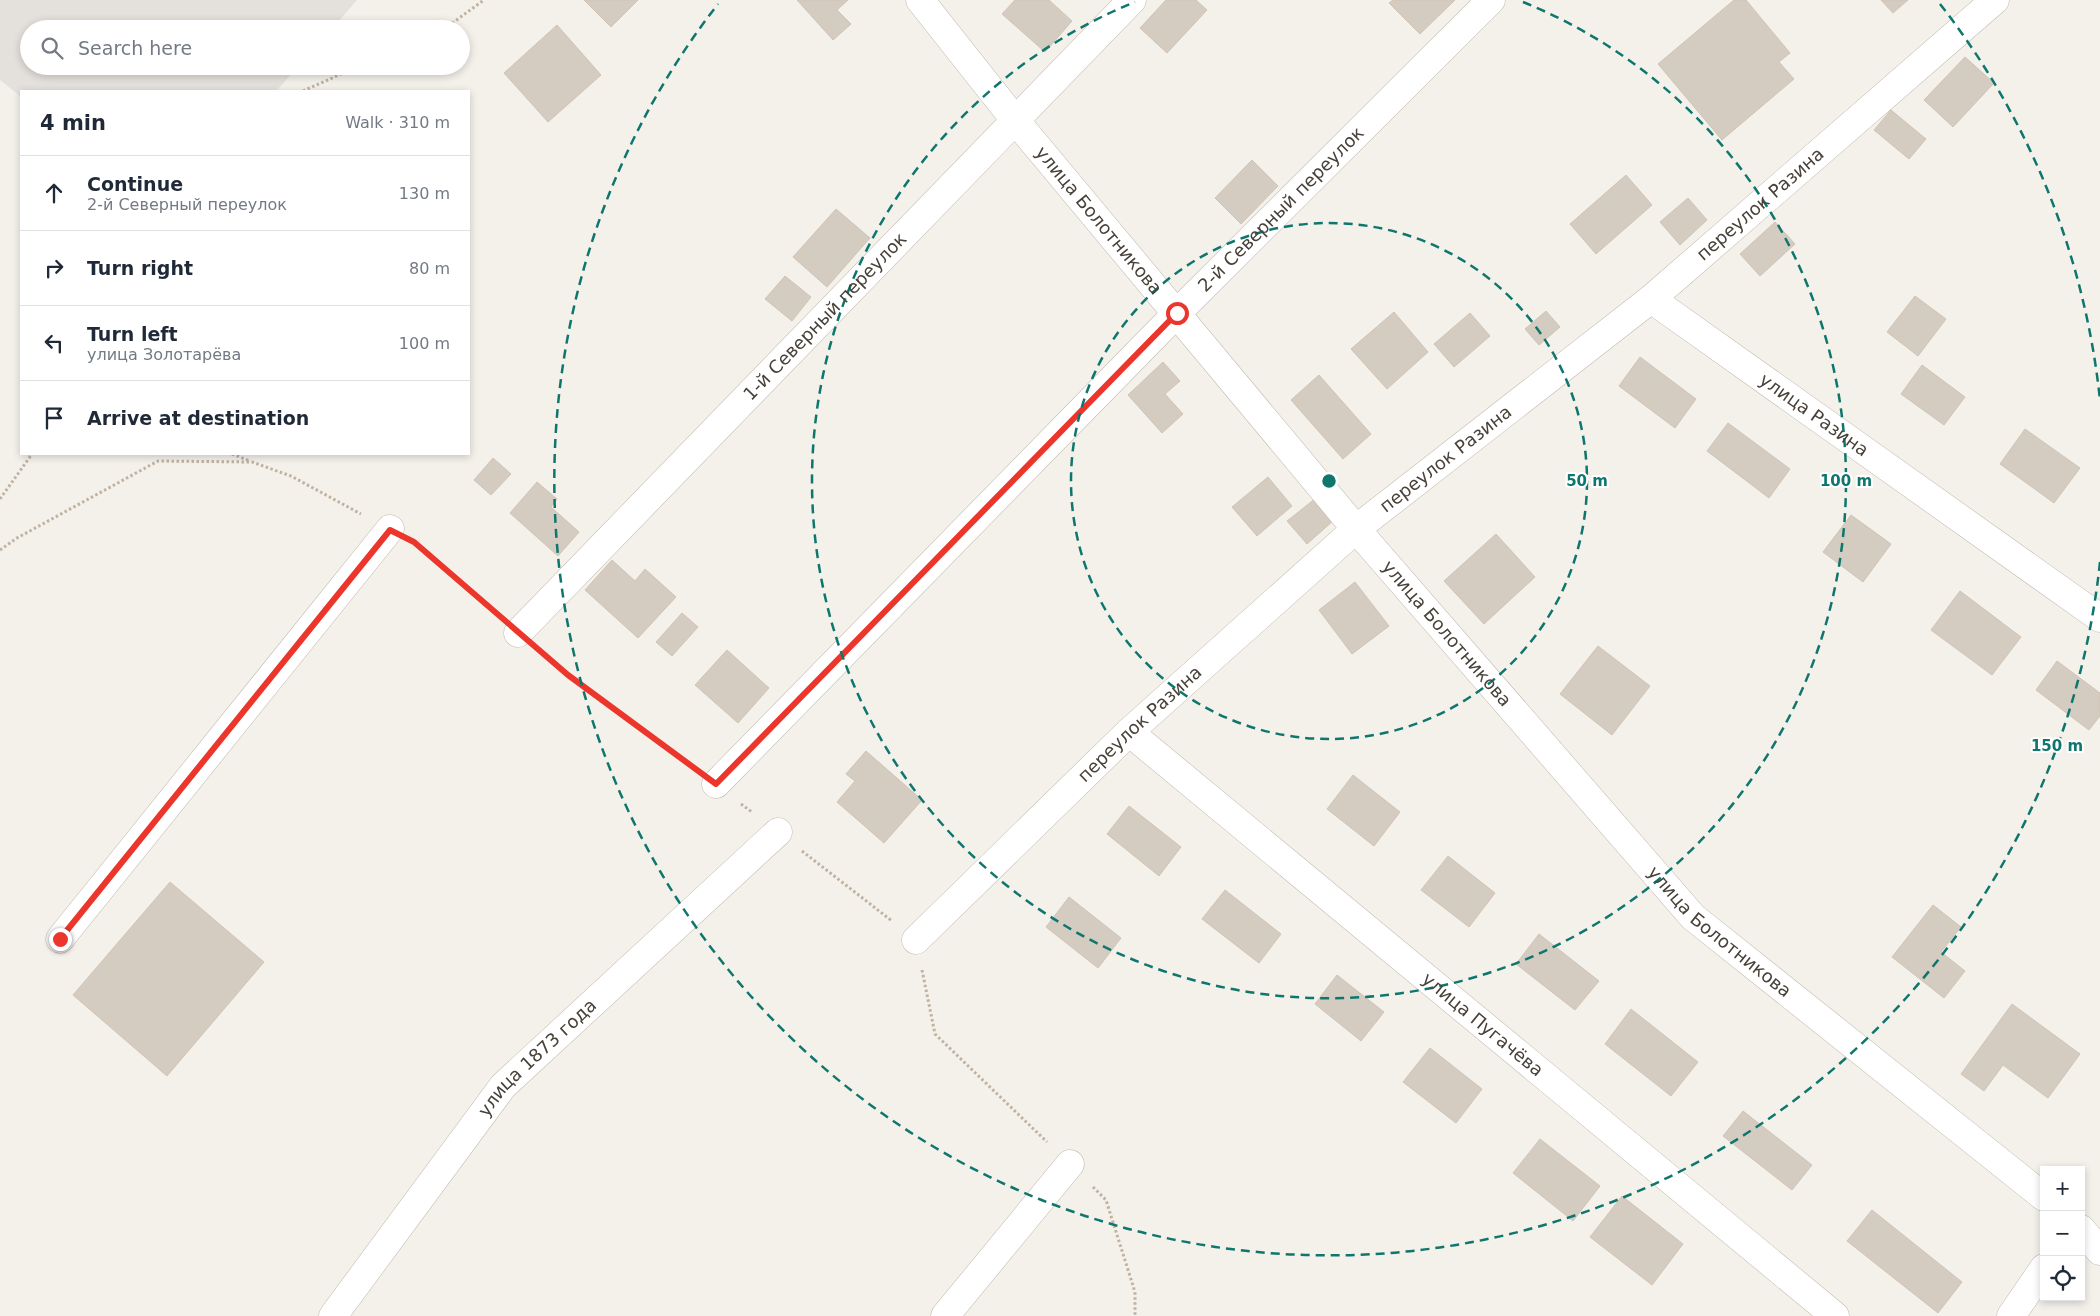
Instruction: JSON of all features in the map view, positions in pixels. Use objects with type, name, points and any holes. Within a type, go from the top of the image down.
[{"type":"street","name":"улица Болотникова","points":[[920,0],[1015,120],[1356,529],[1693,917],[2040,1194]]},
{"type":"street","name":"1-й Северный переулок","points":[[518,632],[1132,0]]},
{"type":"street","name":"2-й Северный переулок","points":[[716,784],[1177,313],[1492,0]]},
{"type":"street","name":"переулок Разина","points":[[916,940],[1129,732],[1356,529],[1650,299],[1995,0]]},
{"type":"street","name":"улица Разина","points":[[1650,299],[2100,618]]},
{"type":"street","points":[[60,939],[390,530]]},
{"type":"street","name":"улица Пугачёва","points":[[1129,732],[1836,1316]]},
{"type":"street","name":"улица 1873 года","points":[[333,1316],[503,1086],[778,832]]},
{"type":"street","points":[[946,1316],[1070,1164]]},
{"type":"street","points":[[2085,1234],[2100,1251]]},
{"type":"street","points":[[2012,1316],[2040,1274]]},
{"type":"path","points":[[456,20],[484,0]]},
{"type":"path","points":[[305,90],[339,75]]},
{"type":"path","points":[[0,499],[31,455]]},
{"type":"path","points":[[234,455],[291,476],[414,542],[568,675],[716,784],[916,940],[935,1034],[1106,1200],[1135,1292],[1136,1316]]},
{"type":"path","points":[[0,550],[17,538],[158,461],[252,462]]},
{"type":"shaded area","points":[[0,0],[357,0],[340,20],[20,20],[20,75],[291,75],[277,90],[20,90],[20,96],[0,80]]},
{"type":"building","points":[[584,0],[638,0],[611,27]]},
{"type":"building","points":[[797,0],[848,0],[837,10],[851,24],[833,40]]},
{"type":"building","points":[[1015,0],[1049,0],[1072,21],[1045,52],[1002,14]]},
{"type":"building","points":[[1166,0],[1196,0],[1207,10],[1167,53],[1140,28]]},
{"type":"building","points":[[1393,0],[1455,0],[1420,34],[1389,3]]},
{"type":"building","points":[[1734,0],[1746,0],[1790,53],[1779,62],[1794,79],[1722,140],[1658,64]]},
{"type":"building","points":[[1881,0],[1908,0],[1893,13]]},
{"type":"building","points":[[557,25],[601,75],[548,122],[504,73]]},
{"type":"building","points":[[1965,57],[1994,83],[1953,127],[1924,100]]},
{"type":"building","points":[[1891,110],[1926,139],[1909,159],[1874,130]]},
{"type":"building","points":[[1252,160],[1278,186],[1241,224],[1215,198]]},
{"type":"building","points":[[1626,175],[1652,205],[1596,254],[1570,224]]},
{"type":"building","points":[[1688,198],[1707,220],[1680,245],[1660,222]]},
{"type":"building","points":[[836,209],[870,238],[827,287],[793,257]]},
{"type":"building","points":[[1775,222],[1795,244],[1760,276],[1740,254]]},
{"type":"building","points":[[785,276],[811,297],[792,321],[765,299]]},
{"type":"building","points":[[1915,296],[1946,319],[1918,356],[1887,332]]},
{"type":"building","points":[[1546,311],[1560,327],[1539,345],[1525,329]]},
{"type":"building","points":[[1394,312],[1428,352],[1387,389],[1351,349]]},
{"type":"building","points":[[1470,313],[1490,336],[1454,367],[1434,344]]},
{"type":"building","points":[[1640,357],[1696,399],[1675,428],[1619,386]]},
{"type":"building","points":[[1163,362],[1180,381],[1165,394],[1183,414],[1162,433],[1128,395]]},
{"type":"building","points":[[1922,365],[1965,397],[1944,425],[1901,394]]},
{"type":"building","points":[[1319,375],[1371,434],[1343,459],[1291,400]]},
{"type":"building","points":[[1728,423],[1790,469],[1769,498],[1707,451]]},
{"type":"building","points":[[2025,429],[2080,468],[2054,503],[2000,464]]},
{"type":"building","points":[[493,458],[511,474],[491,495],[474,480]]},
{"type":"building","points":[[1268,477],[1292,506],[1257,536],[1232,507]]},
{"type":"building","points":[[537,482],[557,499],[551,507],[579,532],[558,556],[510,513]]},
{"type":"building","points":[[1316,498],[1334,520],[1307,544],[1287,521]]},
{"type":"building","points":[[1851,515],[1891,544],[1863,582],[1823,552]]},
{"type":"building","points":[[1496,534],[1535,577],[1484,624],[1444,581]]},
{"type":"building","points":[[612,560],[635,581],[645,569],[676,597],[638,638],[585,590]]},
{"type":"building","points":[[1355,582],[1389,626],[1352,654],[1319,610]]},
{"type":"building","points":[[1960,591],[2021,637],[1992,675],[1931,630]]},
{"type":"building","points":[[682,613],[698,627],[672,656],[656,642]]},
{"type":"building","points":[[1598,646],[1650,686],[1612,735],[1560,694]]},
{"type":"building","points":[[727,650],[769,688],[738,723],[695,685]]},
{"type":"building","points":[[2057,661],[2100,693],[2100,716],[2089,730],[2036,690]]},
{"type":"building","points":[[866,751],[922,800],[884,843],[837,802],[855,781],[846,774]]},
{"type":"building","points":[[1353,775],[1400,812],[1374,846],[1327,809]]},
{"type":"building","points":[[1129,806],[1181,847],[1159,876],[1107,834]]},
{"type":"building","points":[[1448,856],[1495,893],[1469,927],[1421,890]]},
{"type":"building","points":[[170,882],[264,962],[167,1076],[73,995]]},
{"type":"building","points":[[1225,890],[1281,934],[1259,963],[1202,919]]},
{"type":"building","points":[[1069,897],[1121,938],[1098,968],[1046,927]]},
{"type":"building","points":[[1933,905],[1961,927],[1941,952],[1965,971],[1944,998],[1892,957]]},
{"type":"building","points":[[1539,934],[1599,981],[1575,1010],[1516,964]]},
{"type":"building","points":[[1337,975],[1384,1012],[1361,1041],[1315,1004]]},
{"type":"building","points":[[2012,1004],[2080,1054],[2048,1098],[2003,1065],[1984,1091],[1961,1074]]},
{"type":"building","points":[[1631,1009],[1698,1062],[1671,1096],[1605,1044]]},
{"type":"building","points":[[1430,1048],[1482,1089],[1456,1123],[1403,1082]]},
{"type":"building","points":[[1743,1111],[1812,1165],[1792,1190],[1723,1136]]},
{"type":"building","points":[[1540,1139],[1600,1186],[1573,1221],[1513,1173]]},
{"type":"building","points":[[1622,1196],[1683,1244],[1652,1285],[1590,1237]]},
{"type":"building","points":[[1872,1210],[1962,1282],[1938,1313],[1847,1241]]},
{"type":"route","points":[[60,939],[390,530],[414,542],[568,675],[716,784],[1177,313]]}]
